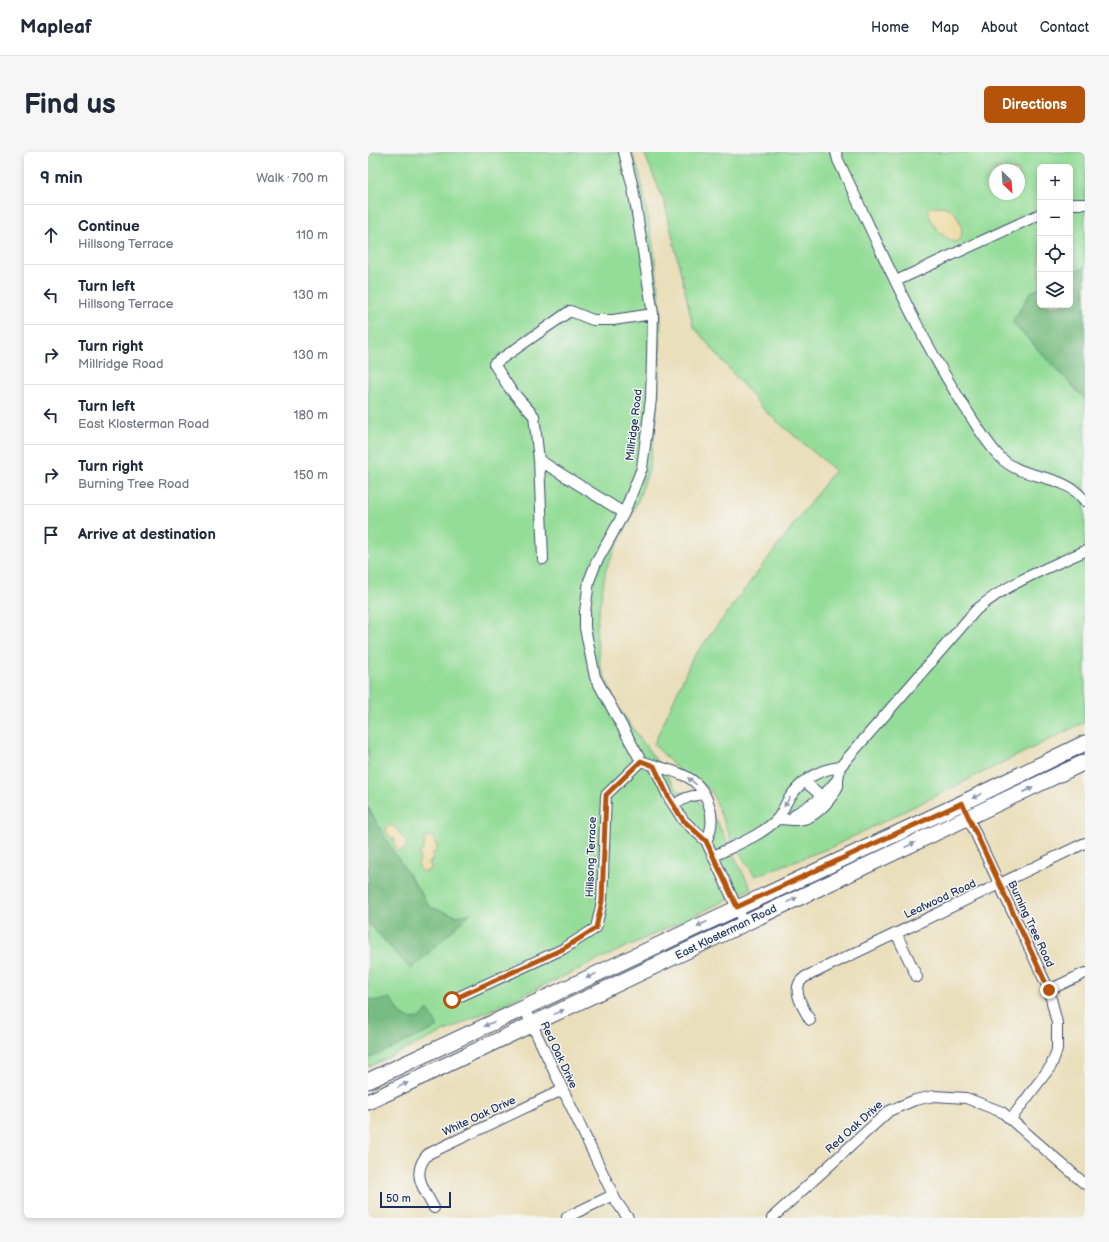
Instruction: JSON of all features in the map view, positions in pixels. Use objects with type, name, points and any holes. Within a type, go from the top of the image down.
[{"type":"main road","name":"East Klosterman Road","points":[[368,1081],[962,803],[1085,743]]},
{"type":"main road","name":"East Klosterman Road","points":[[368,1102],[1085,762]]},
{"type":"street","name":"Millridge Road","points":[[624,152],[634,188],[653,314],[651,399],[644,460],[624,513],[596,563],[589,582],[585,612],[586,628],[595,677],[601,691],[641,761]]},
{"type":"street","points":[[836,152],[838,160],[914,320],[951,386],[998,456],[1009,466],[1066,484],[1078,492],[1085,501]]},
{"type":"street","points":[[1073,204],[1085,204]]},
{"type":"street","points":[[896,281],[1037,215]]},
{"type":"street","points":[[543,559],[538,460],[534,416],[510,389],[494,364],[570,311],[593,320],[613,320],[653,314]]},
{"type":"street","points":[[538,460],[624,513]]},
{"type":"street","points":[[778,818],[797,820],[814,815],[823,802],[838,786],[840,767],[976,610],[996,593],[1085,551]]},
{"type":"street","points":[[641,761],[684,775],[704,794],[712,814],[711,832],[706,841]]},
{"type":"street","name":"Hillsong Terrace","points":[[452,1000],[563,949],[596,928],[602,901],[606,795],[641,761]]},
{"type":"street","points":[[654,766],[674,806],[683,820],[706,841],[744,923]]},
{"type":"street","points":[[714,856],[758,833],[778,818],[788,800],[811,775],[827,769],[840,767]]},
{"type":"street","points":[[804,781],[817,792],[823,802]]},
{"type":"street","points":[[674,806],[688,796],[704,794]]},
{"type":"street","name":"Burning Tree Road","points":[[962,803],[1049,990],[1057,1023],[1058,1042],[1055,1057],[1047,1073],[1011,1119]]},
{"type":"street","name":"Leafwood Road","points":[[810,1020],[797,990],[798,982],[805,977],[896,932],[1085,843]]},
{"type":"street","points":[[896,932],[917,977]]},
{"type":"street","points":[[1049,990],[1085,973]]},
{"type":"street","name":"Red Oak Drive","points":[[524,1008],[613,1195],[628,1218]]},
{"type":"street","name":"White Oak Drive","points":[[434,1208],[418,1176],[421,1163],[428,1154],[562,1090]]},
{"type":"street","name":"Red Oak Drive","points":[[772,1218],[882,1117],[902,1104],[928,1096],[959,1096],[986,1104],[1011,1119],[1085,1184]]},
{"type":"street","points":[[567,1217],[613,1195]]},
{"type":"green space","points":[[368,152],[632,152],[640,175],[653,245],[661,310],[659,381],[655,431],[649,469],[639,498],[606,569],[596,628],[600,666],[619,709],[678,791],[697,800],[716,820],[751,889],[368,1067]]},
{"type":"green space","points":[[644,152],[1085,152],[1085,267],[1073,273],[1073,164],[1037,164],[1037,289],[1031,292],[1012,322],[1085,399],[1085,722],[832,847],[755,876],[732,842],[711,790],[678,770],[654,744],[692,659],[835,470],[765,411],[693,326],[665,204]]},
{"type":"green space","points":[[1085,267],[1085,399],[1012,322],[1031,292],[1037,289],[1037,308],[1073,308],[1073,273]]},
{"type":"green space","points":[[368,807],[393,851],[430,907],[457,916],[471,913],[411,969],[368,923]]},
{"type":"green space","points":[[390,998],[401,1014],[409,1019],[421,1018],[428,1009],[438,1027],[368,1059],[368,999],[379,1001]]},
{"type":"sand","points":[[942,206],[951,210],[958,218],[960,223],[962,233],[961,238],[955,242],[941,234],[932,221],[928,211],[932,207]]},
{"type":"sand","points":[[389,825],[396,828],[406,841],[406,848],[398,852],[395,848],[394,838],[391,838],[387,834],[386,829]]},
{"type":"sand","points":[[432,836],[437,847],[436,851],[432,854],[433,859],[429,863],[431,866],[430,870],[424,872],[421,871],[418,864],[420,860],[419,853],[423,850],[425,838]]},
{"type":"route","points":[[452,1000],[563,949],[596,928],[602,901],[604,812],[606,795],[641,761],[654,766],[669,798],[683,820],[706,841],[737,907],[962,803],[1049,990]]}]
